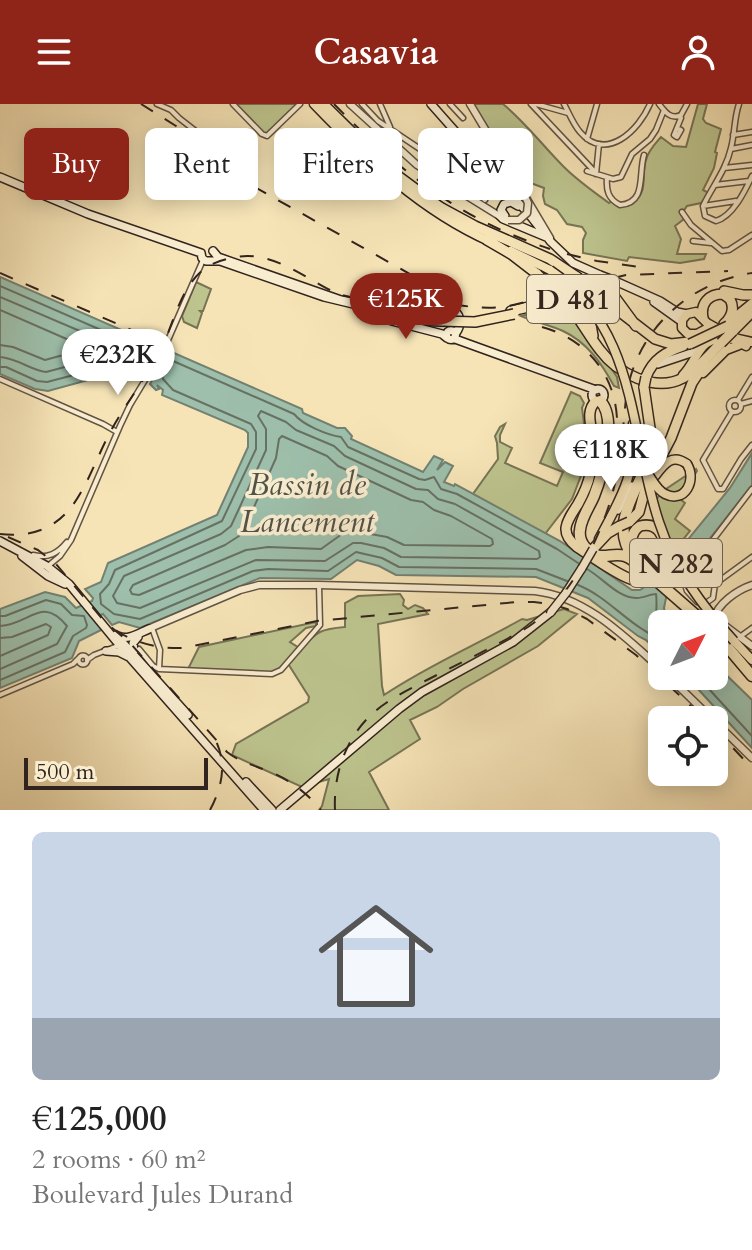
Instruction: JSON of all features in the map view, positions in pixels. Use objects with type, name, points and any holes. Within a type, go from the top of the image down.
[{"type":"highway","points":[[434,207],[550,259],[652,338],[662,342],[671,344],[695,327],[725,327],[752,312]]},
{"type":"highway","points":[[487,240],[537,274],[578,315],[599,350],[616,366],[632,376],[653,382],[671,381],[688,374],[721,343],[733,309],[731,301],[725,294],[718,294],[706,301],[695,327],[653,364],[645,382],[651,435],[650,465],[639,512],[608,533],[593,549]]},
{"type":"highway","name":"D 481","points":[[512,313],[600,289],[614,296],[636,326]]},
{"type":"highway","points":[[695,327],[703,299],[717,291],[752,295]]},
{"type":"highway","name":"D 481","points":[[386,311],[443,320],[512,313],[565,299],[579,300],[587,308],[599,350]]},
{"type":"highway","points":[[725,327],[752,305]]},
{"type":"highway","points":[[695,610],[631,556],[623,531],[626,511],[650,465],[671,438],[699,371],[712,352]]},
{"type":"highway","points":[[594,395],[606,408],[607,435],[601,475],[581,525],[581,538],[595,554],[604,557],[626,556],[651,573]]},
{"type":"highway","points":[[594,395],[589,415],[593,445],[590,473],[584,493],[568,520],[567,534],[577,547],[631,579],[643,581],[655,574],[663,556],[662,535],[653,525],[640,526],[632,538],[636,554],[651,573]]},
{"type":"highway","points":[[728,645],[752,676]]},
{"type":"highway","points":[[728,653],[752,676]]},
{"type":"main road","points":[[314,104],[406,192],[487,240]]},
{"type":"main road","points":[[324,104],[392,171],[434,207]]},
{"type":"main road","points":[[431,104],[452,128]]},
{"type":"main road","points":[[0,177],[205,258],[340,302],[375,307],[382,301],[392,321],[453,337],[572,380],[594,395]]},
{"type":"main road","points":[[492,211],[515,201]]},
{"type":"main road","points":[[549,240],[503,219],[501,210],[504,204],[515,201],[573,263],[660,301],[677,312],[695,327],[701,343],[699,353]]},
{"type":"main road","name":"N 282","points":[[434,207],[550,270],[579,294],[605,328],[621,366],[650,465],[659,523],[678,567],[699,599],[737,639],[752,660]]},
{"type":"main road","name":"N 282","points":[[487,240],[550,270]]},
{"type":"main road","points":[[205,258],[207,247],[218,257],[341,300],[375,307]]},
{"type":"main road","points":[[375,307],[378,315],[405,309],[454,311],[460,320],[453,337]]},
{"type":"main road","points":[[695,327],[714,328],[747,345]]},
{"type":"main road","points":[[671,381],[686,372],[706,342],[722,339],[747,345]]},
{"type":"main road","points":[[685,401],[710,364],[726,350],[747,345]]},
{"type":"main road","points":[[285,809],[399,709],[513,642],[561,601],[599,539],[630,475],[634,440],[630,404]]},
{"type":"main road","points":[[627,523],[641,512],[648,487],[664,465],[673,459],[687,464],[692,480],[686,491],[676,496],[663,493],[650,465]]},
{"type":"main road","points":[[599,539],[650,465]]},
{"type":"main road","points":[[3,544],[48,576],[73,589]]},
{"type":"main road","points":[[3,544],[47,566],[73,589],[195,723],[267,809]]},
{"type":"main road","points":[[131,659],[107,650],[111,643],[153,627]]},
{"type":"main road","points":[[138,637],[133,649],[195,723]]},
{"type":"main road","points":[[120,642],[131,659],[267,809],[285,809],[299,799],[416,697]]},
{"type":"main road","points":[[243,785],[267,809]]},
{"type":"street","points":[[157,104],[173,111],[192,128]]},
{"type":"street","points":[[233,104],[267,136],[300,104]]},
{"type":"street","points":[[351,104],[424,171],[492,211],[505,218],[519,220],[527,213],[526,200]]},
{"type":"street","points":[[362,104],[388,128]]},
{"type":"street","points":[[380,104],[390,128]]},
{"type":"street","points":[[450,104],[463,118]]},
{"type":"street","points":[[470,104],[485,128]]},
{"type":"street","points":[[534,104],[568,113]]},
{"type":"street","points":[[534,104],[596,174]]},
{"type":"street","points":[[564,104],[579,131],[599,144],[614,143],[630,133],[642,120],[650,104]]},
{"type":"street","points":[[659,104],[671,117],[683,113],[687,104]]},
{"type":"street","points":[[739,104],[731,149],[703,206],[705,216],[716,221],[725,218],[751,178]]},
{"type":"street","points":[[587,139],[597,106]]},
{"type":"street","points":[[587,171],[607,178],[621,177],[632,154],[656,130],[664,110]]},
{"type":"street","points":[[677,128],[679,116]]},
{"type":"street","points":[[733,135],[752,132]]},
{"type":"street","points":[[402,137],[418,147]]},
{"type":"street","points":[[404,154],[413,144]]},
{"type":"street","points":[[596,174],[599,144]]},
{"type":"street","points":[[731,149],[752,145]]},
{"type":"street","points":[[607,178],[610,198],[620,205],[630,203],[638,195],[644,155]]},
{"type":"street","points":[[724,168],[752,165]]},
{"type":"street","points":[[715,185],[751,178]]},
{"type":"street","points":[[528,200],[549,240]]},
{"type":"street","points":[[505,218],[514,219],[523,214],[526,208],[515,201]]},
{"type":"street","points":[[703,206],[737,201]]},
{"type":"street","points":[[682,212],[691,225],[725,252],[752,235]]},
{"type":"street","points":[[693,241],[711,243]]},
{"type":"street","points":[[57,580],[49,574],[49,560],[68,541],[117,432],[165,347],[205,258]]},
{"type":"street","points":[[732,412],[739,411],[752,377]]},
{"type":"street","points":[[0,379],[117,432]]},
{"type":"street","points":[[732,412],[729,403],[734,399],[752,401]]},
{"type":"street","points":[[732,412],[703,460],[719,489],[730,479],[752,445]]},
{"type":"street","points":[[103,424],[120,426]]},
{"type":"street","points":[[752,489],[688,571],[683,584],[700,604],[709,602],[713,598],[715,584],[752,557]]},
{"type":"street","points":[[3,544],[41,557],[59,553]]},
{"type":"street","points":[[17,553],[47,566]]},
{"type":"street","points":[[59,553],[56,569],[73,589]]},
{"type":"street","points":[[139,649],[159,669],[266,675],[278,672],[321,623],[319,585]]},
{"type":"street","points":[[719,610],[742,589],[752,585]]},
{"type":"street","points":[[120,642],[138,637],[153,627],[251,586],[527,590],[567,599],[589,611],[648,657]]},
{"type":"street","points":[[153,627],[160,650],[159,669]]},
{"type":"street","points":[[737,639],[752,628]]},
{"type":"street","points":[[728,633],[752,646]]},
{"type":"street","points":[[0,695],[80,661],[84,664],[86,658],[107,650]]},
{"type":"street","points":[[682,690],[752,758]]},
{"type":"green space","points":[[234,104],[298,104],[265,136]]},
{"type":"green space","points":[[473,104],[503,104],[527,128],[488,128]]},
{"type":"green space","points":[[698,104],[707,104],[703,119],[706,123],[721,129],[714,168],[703,190],[709,193],[701,203],[687,206],[681,215],[684,219],[675,226],[681,239],[677,254],[706,254],[704,259],[680,263],[629,257],[627,261],[583,253],[586,233],[582,227],[567,224],[557,210],[545,204],[544,188],[533,184],[533,134],[580,182],[609,203],[624,204],[641,194],[648,154],[661,137],[673,146],[686,147]]},
{"type":"green space","points":[[196,282],[211,289],[203,311],[200,311],[197,328],[184,322],[182,316]]},
{"type":"green space","points":[[545,310],[577,318],[617,377],[619,388],[614,386],[599,362],[579,341],[563,331],[521,316]]},
{"type":"green space","points":[[571,392],[580,396],[584,403],[586,439],[582,473],[572,499],[545,534],[473,494],[498,459],[495,436],[505,424],[500,442],[512,448],[505,463],[557,486],[563,472],[540,463]]},
{"type":"green space","points":[[696,469],[680,499],[685,503],[675,519],[690,531],[673,552],[655,501],[663,491]]},
{"type":"green space","points":[[400,594],[403,605],[408,609],[415,605],[428,614],[378,624],[384,695],[522,619],[564,609],[577,614],[538,646],[410,720],[420,739],[369,772],[389,810],[319,810],[329,779],[302,787],[232,755],[236,744],[308,702],[309,697],[287,662],[273,673],[188,669],[199,647],[316,622],[316,626],[306,628],[290,642],[301,649],[320,632],[345,627],[345,603],[358,596]]},
{"type":"water","name":"Bassin de Lancement","points":[[0,277],[302,409],[303,413],[337,428],[345,428],[351,439],[423,472],[434,456],[443,460],[437,470],[445,462],[453,466],[444,482],[455,484],[560,541],[632,590],[640,590],[655,580],[730,488],[752,453],[752,485],[667,593],[664,610],[648,610],[648,642],[588,598],[536,577],[396,575],[357,560],[331,579],[260,578],[140,628],[119,622],[112,625],[103,614],[95,617],[103,629],[79,641],[72,658],[0,688],[0,609],[45,592],[65,597],[76,608],[92,601],[85,589],[101,582],[108,563],[217,515],[248,447],[248,433],[162,395],[163,390],[157,385],[159,389],[156,390],[150,384],[155,375],[147,370],[141,379],[117,372],[48,391],[35,389],[0,374]]},
{"type":"water","points":[[728,677],[752,700],[752,748],[728,722],[728,706],[714,706],[699,690],[728,690]]},
{"type":"railway","points":[[141,104],[176,126],[251,185],[426,283],[460,297]]},
{"type":"railway","points":[[334,104],[383,151],[433,191],[487,223],[550,249]]},
{"type":"railway","points":[[567,254],[640,267]]},
{"type":"railway","points":[[0,534],[26,534],[46,528],[62,517],[74,503],[113,427],[156,359],[189,286],[214,263],[255,256],[287,266],[346,296],[407,296],[488,308],[527,302],[566,289]]},
{"type":"railway","points":[[558,291],[626,275],[728,271]]},
{"type":"railway","points":[[0,273],[159,342]]},
{"type":"railway","points":[[335,810],[337,779],[346,750],[373,713],[401,694],[528,627],[544,615],[572,582],[594,543],[610,502],[628,386],[645,344],[673,310],[690,297],[709,286],[752,273]]},
{"type":"railway","points":[[542,327],[572,340],[595,361],[611,387],[617,419]]},
{"type":"railway","points":[[8,537],[38,550],[56,564],[104,621],[130,643],[227,752],[290,782],[321,810]]},
{"type":"railway","points":[[115,630],[148,644],[183,648],[317,621],[517,602],[551,604],[587,619],[636,655],[691,706]]},
{"type":"railway","points":[[210,810],[222,776],[216,741]]},
{"type":"railway","points":[[728,743],[752,768]]}]
